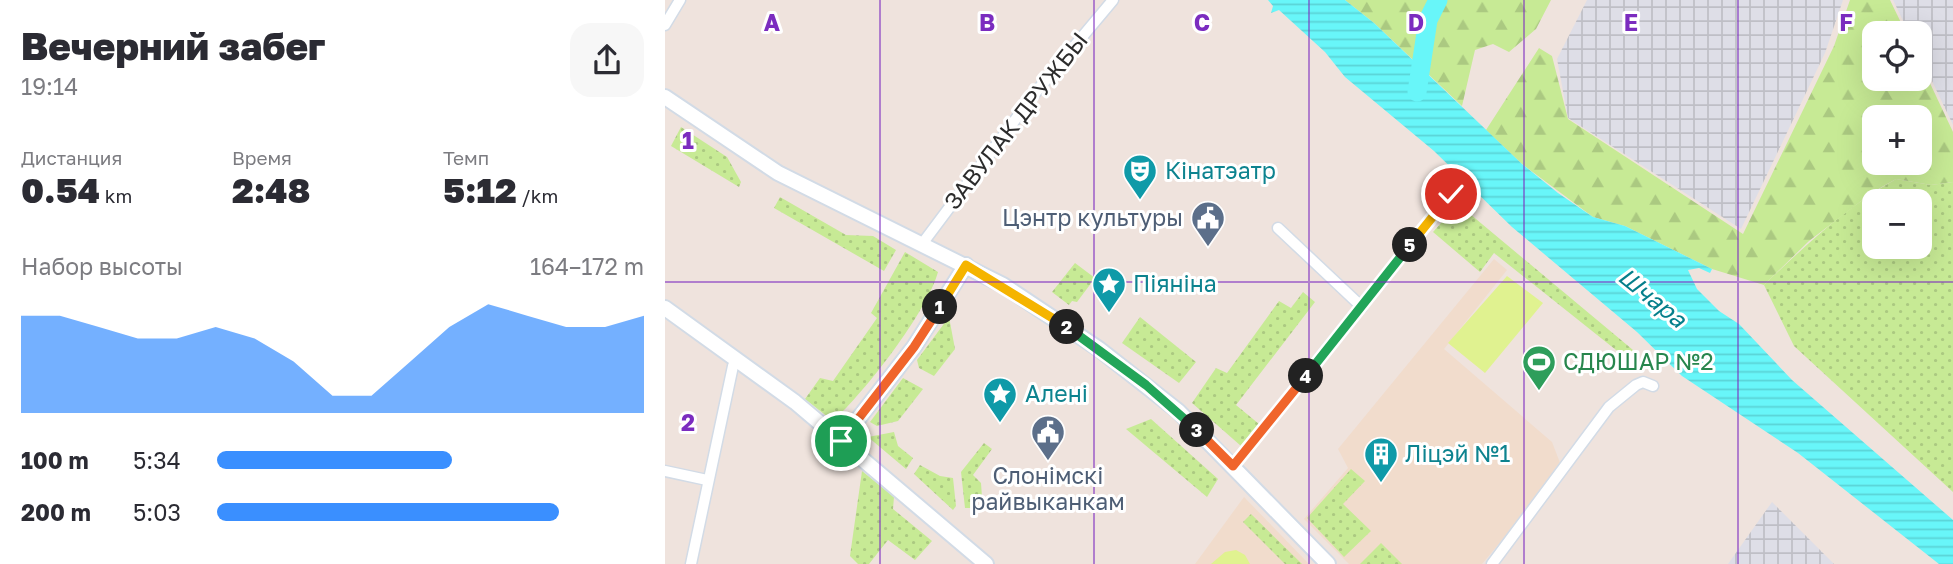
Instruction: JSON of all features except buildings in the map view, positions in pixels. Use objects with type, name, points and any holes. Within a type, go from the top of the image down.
[{"type":"main road","points":[[665,97],[778,173],[966,265],[1037,306],[1099,349],[1178,411],[1328,564]]},
{"type":"main road","points":[[841,441],[914,347],[966,265]]},
{"type":"main road","points":[[665,308],[738,360],[841,441],[986,564]]},
{"type":"street","points":[[665,25],[680,0]]},
{"type":"street","name":"ЗАВУЛАК ДРУЖБЫ","points":[[922,244],[1036,92],[1113,0]]},
{"type":"street","points":[[1233,466],[1451,194]]},
{"type":"street","points":[[1277,228],[1362,307]]},
{"type":"street","points":[[691,564],[733,366],[738,360]]},
{"type":"street","points":[[1492,564],[1609,407],[1636,384],[1643,382],[1653,386]]},
{"type":"street","points":[[665,471],[707,480]]},
{"type":"shaded area","points":[[1587,0],[1843,0],[1825,53],[1741,229],[1568,118],[1557,59]]},
{"type":"shaded area","points":[[1893,0],[1953,0],[1953,125],[1932,81],[1932,21],[1903,21]]},
{"type":"shaded area","points":[[1494,259],[1507,270],[1444,349],[1552,442],[1562,468],[1482,564],[1349,564],[1304,519],[1348,468],[1338,449]]},
{"type":"shaded area","points":[[1244,497],[1309,564],[1195,564]]},
{"type":"shaded area","points":[[1772,502],[1834,564],[1728,564]]},
{"type":"green space","points":[[1345,0],[1551,0],[1536,29],[1509,52],[1493,44],[1475,50],[1462,106],[1374,23]]},
{"type":"green space","points":[[1850,0],[1890,0],[1900,21],[1862,21],[1862,91],[1932,91],[1932,87],[1953,132],[1953,182],[1931,185],[1896,179],[1878,189],[1862,189],[1862,200],[1809,241],[1764,285],[1712,269],[1625,226],[1593,217],[1522,164],[1486,130],[1539,48],[1552,56],[1568,119],[1743,234],[1834,46]]},
{"type":"green space","points":[[681,127],[727,157],[741,182],[739,187],[671,146]]},
{"type":"green space","points":[[1896,179],[1931,185],[1953,182],[1953,492],[1794,346],[1764,285],[1862,201],[1862,259],[1932,259],[1932,189],[1880,189]]},
{"type":"green space","points":[[780,197],[846,235],[873,236],[896,250],[884,271],[774,208]]},
{"type":"green space","points":[[1458,204],[1633,350],[1626,358],[1494,253],[1480,272],[1433,232]]},
{"type":"green space","points":[[905,252],[938,272],[932,289],[893,351],[833,421],[805,399],[820,378],[833,381],[877,318],[871,313]]},
{"type":"green space","points":[[1075,263],[1095,278],[1077,302],[1072,301],[1069,305],[1052,292]]},
{"type":"green space","points":[[1507,276],[1543,303],[1485,373],[1448,343]]},
{"type":"green space","points":[[1303,292],[1315,302],[1236,405],[1259,424],[1241,446],[1192,403],[1216,368],[1227,373],[1279,301],[1291,308]]},
{"type":"green space","points":[[949,317],[955,349],[934,376],[919,368],[917,360]]},
{"type":"green space","points":[[1140,317],[1196,362],[1179,383],[1122,343]]},
{"type":"green space","points":[[903,378],[923,389],[898,421],[877,426],[870,422]]},
{"type":"green space","points":[[1151,419],[1218,479],[1207,497],[1126,429]]},
{"type":"green space","points":[[894,432],[898,446],[913,458],[906,469],[868,437]]},
{"type":"green space","points":[[984,443],[992,449],[973,475],[981,483],[982,497],[973,508],[965,508],[961,472]]},
{"type":"green space","points":[[920,465],[940,476],[953,478],[956,506],[953,510],[914,474]]},
{"type":"green space","points":[[1351,469],[1365,481],[1343,504],[1371,531],[1344,557],[1307,518]]},
{"type":"green space","points":[[862,471],[894,497],[893,509],[932,541],[915,560],[888,540],[869,564],[858,564],[850,556]]},
{"type":"green space","points":[[1251,514],[1302,564],[1285,564],[1243,522]]},
{"type":"green space","points":[[1381,543],[1402,564],[1360,564]]},
{"type":"green space","points":[[1236,550],[1245,555],[1250,564],[1211,564],[1225,552]]},
{"type":"water","name":"Шчара","points":[[1268,0],[1345,0],[1374,23],[1522,164],[1558,193],[1593,217],[1625,226],[1712,269],[1710,273],[1699,268],[1688,270],[1697,289],[1719,311],[1739,324],[1792,380],[1953,520],[1953,564],[1939,564],[1798,453],[1682,376],[1637,332],[1512,227],[1434,151],[1345,77],[1325,52],[1279,10],[1271,13],[1273,6]]},
{"type":"waterway","points":[[1417,92],[1428,20],[1438,0]]},
{"type":"place","name":"Кінатэатр","points":[[1140,201]]},
{"type":"place","name":"Цэнтр культуры","points":[[1208,248]]},
{"type":"place","name":"Піяніна","points":[[1109,314]]},
{"type":"place","name":"СДЮШАР №2","points":[[1539,392]]},
{"type":"place","name":"Алені","points":[[1000,424]]},
{"type":"place","name":"Слонімскі райвыканкам","points":[[1048,462]]},
{"type":"place","name":"Ліцэй №1","points":[[1381,484]]},
{"type":"route","points":[[841,441],[914,347],[966,265],[1037,306],[1099,349],[1178,411],[1233,466],[1451,194]]}]
